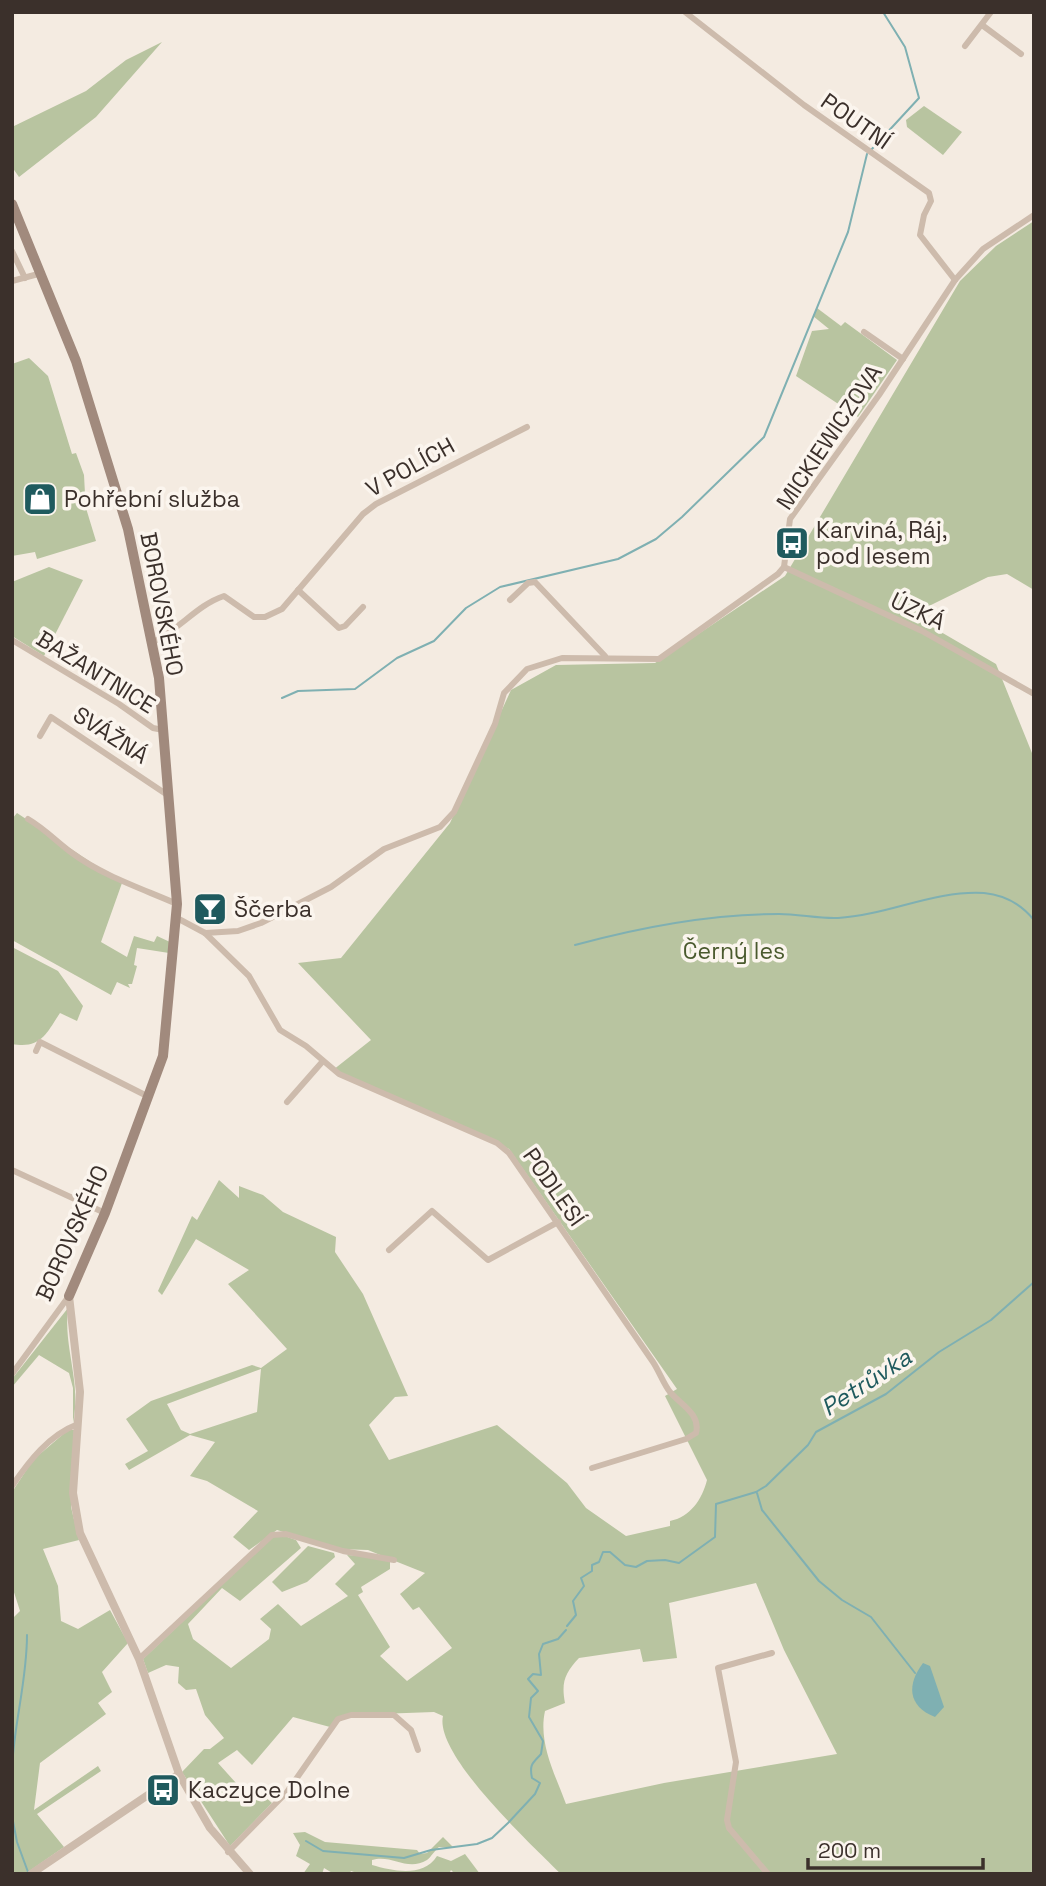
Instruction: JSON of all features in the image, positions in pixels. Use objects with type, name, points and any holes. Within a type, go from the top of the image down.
[{"type":"main road","name":"BOROVSKÉHO","points":[[12,204],[42,274],[101,437],[128,529],[153,642],[177,904],[163,1056],[105,1213],[69,1296]]},
{"type":"street","name":"POUTNÍ","points":[[685,12],[804,105],[929,193],[931,201],[924,215],[920,235],[955,280]]},
{"type":"street","points":[[965,46],[991,12]]},
{"type":"street","points":[[982,25],[1021,54]]},
{"type":"street","name":"MICKIEWICZOVA","points":[[784,567],[790,519],[955,280],[983,249],[1034,215]]},
{"type":"street","points":[[12,251],[25,278]]},
{"type":"street","points":[[12,281],[42,274]]},
{"type":"street","points":[[864,332],[902,359]]},
{"type":"street","name":"V POLÍCH","points":[[153,642],[166,636],[211,600],[224,596],[254,617],[265,617],[282,609],[363,514],[376,504],[527,427]]},
{"type":"street","points":[[177,918],[205,933],[225,933],[261,923],[331,887],[384,849],[440,827],[454,813],[510,685],[539,664],[562,658],[605,656],[659,659],[764,585],[784,567]]},
{"type":"street","name":"ÚZKÁ","points":[[784,567],[922,631],[1034,694]]},
{"type":"street","points":[[510,600],[528,583],[535,582],[605,656]]},
{"type":"street","points":[[298,590],[339,628],[345,626],[363,607]]},
{"type":"street","name":"BAŽANTNICE","points":[[12,640],[120,704],[153,728],[163,730]]},
{"type":"street","name":"SVÁŽNÁ","points":[[40,736],[51,717],[169,796]]},
{"type":"street","points":[[29,818],[51,833],[71,853],[95,867],[177,904]]},
{"type":"street","name":"PODLESÍ","points":[[205,933],[249,976],[280,1030],[339,1074],[497,1143],[509,1153],[558,1222],[616,1312],[653,1362],[670,1391],[677,1395],[698,1428],[696,1433],[686,1439],[592,1468]]},
{"type":"street","points":[[36,1051],[40,1042],[149,1097]]},
{"type":"street","points":[[287,1102],[323,1061]]},
{"type":"street","points":[[12,1170],[105,1213]]},
{"type":"street","points":[[389,1250],[432,1211],[488,1260],[558,1222]]},
{"type":"street","points":[[69,1296],[65,1311],[72,1325],[71,1338],[80,1392],[73,1485],[77,1521],[91,1560],[139,1659],[179,1774],[228,1852],[250,1874]]},
{"type":"street","name":"BOROVSKÉHO","points":[[12,1374],[65,1311]]},
{"type":"street","points":[[12,1486],[30,1460],[66,1428],[78,1423]]},
{"type":"street","points":[[139,1659],[272,1535],[286,1534],[342,1551],[394,1560]]},
{"type":"street","points":[[768,1874],[729,1828],[727,1820],[736,1762],[718,1668],[772,1653]]},
{"type":"street","points":[[228,1852],[287,1792],[338,1719],[351,1715],[394,1715],[411,1730],[418,1750]]},
{"type":"street","points":[[31,1874],[179,1774]]},
{"type":"green space","points":[[162,42],[96,117],[19,177],[12,167],[12,127],[86,91],[126,60]]},
{"type":"green space","points":[[924,106],[962,132],[943,155],[907,127],[906,120]]},
{"type":"green space","name":"Černý les","points":[[1034,221],[1034,590],[1007,574],[988,577],[931,605],[922,621],[996,664],[1034,758],[1034,1874],[561,1874],[509,1822],[469,1776],[444,1733],[443,1716],[434,1712],[351,1715],[330,1727],[293,1717],[252,1765],[237,1750],[218,1763],[245,1793],[253,1786],[272,1803],[230,1846],[182,1772],[204,1749],[210,1749],[224,1738],[205,1715],[196,1689],[186,1690],[178,1683],[179,1667],[166,1665],[148,1673],[143,1659],[270,1539],[279,1534],[296,1540],[301,1548],[240,1601],[222,1588],[188,1624],[193,1639],[231,1668],[269,1639],[271,1629],[260,1619],[278,1604],[301,1626],[348,1596],[335,1584],[355,1564],[347,1555],[385,1557],[368,1550],[338,1549],[277,1530],[249,1550],[233,1537],[258,1511],[207,1481],[190,1476],[215,1442],[190,1435],[129,1470],[125,1464],[148,1451],[126,1419],[151,1401],[252,1365],[261,1368],[287,1349],[228,1284],[249,1270],[196,1239],[162,1295],[158,1291],[192,1216],[197,1220],[219,1180],[239,1198],[239,1186],[263,1195],[283,1212],[336,1237],[335,1252],[363,1294],[408,1396],[395,1397],[369,1425],[389,1460],[497,1425],[567,1483],[586,1508],[626,1536],[670,1526],[670,1521],[684,1516],[694,1506],[707,1480],[665,1396],[677,1389],[509,1149],[333,1070],[371,1040],[298,963],[341,958],[450,823],[511,690],[556,665],[655,663],[785,576],[960,281],[996,246]],"holes":[[[261,1369],[257,1412],[190,1434],[181,1430],[167,1404]],[[390,1559],[425,1573],[400,1594],[413,1610],[419,1607],[452,1648],[407,1681],[380,1656],[390,1647],[358,1595],[363,1592],[361,1587],[390,1569]],[[756,1583],[784,1650],[837,1754],[664,1783],[566,1804],[546,1747],[543,1723],[545,1711],[565,1703],[565,1678],[579,1658],[640,1649],[643,1662],[677,1658],[669,1603]]]},
{"type":"green space","points":[[817,308],[841,326],[845,322],[897,360],[858,417],[796,376],[812,331],[829,329],[813,316]]},
{"type":"green space","points":[[29,358],[48,376],[72,454],[76,453],[84,475],[85,494],[82,495],[96,541],[37,559],[35,552],[12,556],[12,364]]},
{"type":"green space","points":[[49,567],[83,580],[44,656],[12,636],[12,582]]},
{"type":"green space","points":[[17,813],[122,883],[101,942],[127,957],[134,936],[154,942],[157,936],[170,942],[169,953],[137,948],[134,965],[137,966],[132,984],[128,984],[130,988],[117,982],[111,995],[12,940],[12,819]]},
{"type":"green space","points":[[12,947],[58,971],[83,1006],[77,1021],[60,1013],[42,1038],[30,1044],[12,1044]]},
{"type":"green space","points":[[68,1308],[68,1337],[75,1394],[73,1423],[73,1388],[69,1373],[39,1355],[12,1387],[12,1379]]},
{"type":"green space","points":[[68,1430],[74,1430],[71,1507],[79,1540],[43,1549],[58,1586],[61,1621],[78,1629],[110,1610],[128,1643],[102,1672],[112,1692],[98,1703],[106,1714],[40,1763],[34,1810],[98,1766],[101,1771],[37,1814],[64,1847],[25,1874],[12,1874],[12,1619],[20,1611],[12,1586],[12,1492],[33,1460]]},
{"type":"green space","points":[[308,1546],[334,1553],[335,1557],[307,1582],[282,1592],[272,1582]]},
{"type":"green space","points":[[305,1832],[325,1842],[417,1850],[420,1854],[427,1853],[443,1837],[454,1848],[439,1847],[427,1860],[420,1863],[406,1864],[379,1859],[372,1860],[372,1865],[398,1871],[416,1870],[424,1868],[437,1856],[451,1861],[465,1854],[480,1874],[455,1874],[451,1870],[449,1874],[360,1874],[351,1871],[349,1874],[334,1874],[324,1868],[322,1874],[303,1874],[310,1864],[296,1856],[300,1845],[293,1833]]},
{"type":"water","points":[[923,1663],[930,1666],[944,1707],[935,1717],[919,1707],[912,1694],[914,1679]]},
{"type":"waterway","points":[[871,150],[919,98],[905,47],[883,12]]},
{"type":"waterway","points":[[282,698],[298,691],[355,689],[397,658],[434,641],[466,608],[500,587],[618,559],[656,539],[682,517],[764,437],[848,232],[867,154]]},
{"type":"waterway","points":[[575,945],[650,927],[702,919],[779,914],[838,918],[965,893],[984,893],[1006,898],[1024,909],[1034,920]]},
{"type":"waterway","name":"Petrůvka","points":[[567,1626],[576,1615],[573,1601],[584,1586],[581,1578],[592,1571],[592,1565],[599,1562],[603,1552],[610,1552],[625,1565],[636,1567],[647,1561],[665,1560],[679,1563],[715,1537],[716,1504],[756,1492],[766,1486],[808,1445],[816,1432],[886,1394],[939,1352],[991,1320],[1034,1282]]},
{"type":"waterway","points":[[757,1493],[762,1510],[819,1581],[842,1600],[871,1617],[915,1673]]},
{"type":"waterway","points":[[306,1841],[323,1851],[404,1858],[431,1850],[477,1844],[492,1838],[535,1794],[540,1783],[532,1778],[531,1770],[532,1764],[541,1754],[543,1741],[529,1717],[531,1698],[538,1691],[528,1679],[533,1674],[541,1675],[539,1654],[543,1644],[558,1639],[566,1630]]},
{"type":"waterway","points":[[12,1768],[27,1635]]},
{"type":"waterway","points":[[12,1816],[17,1842],[28,1872]]},
{"type":"place","name":"Pohřební služba","points":[[40,499]]},
{"type":"place","name":"Karviná, Ráj, pod lesem","points":[[792,543]]},
{"type":"place","name":"Ščerba","points":[[210,909]]},
{"type":"place","name":"Kaczyce Dolne","points":[[163,1790]]}]
